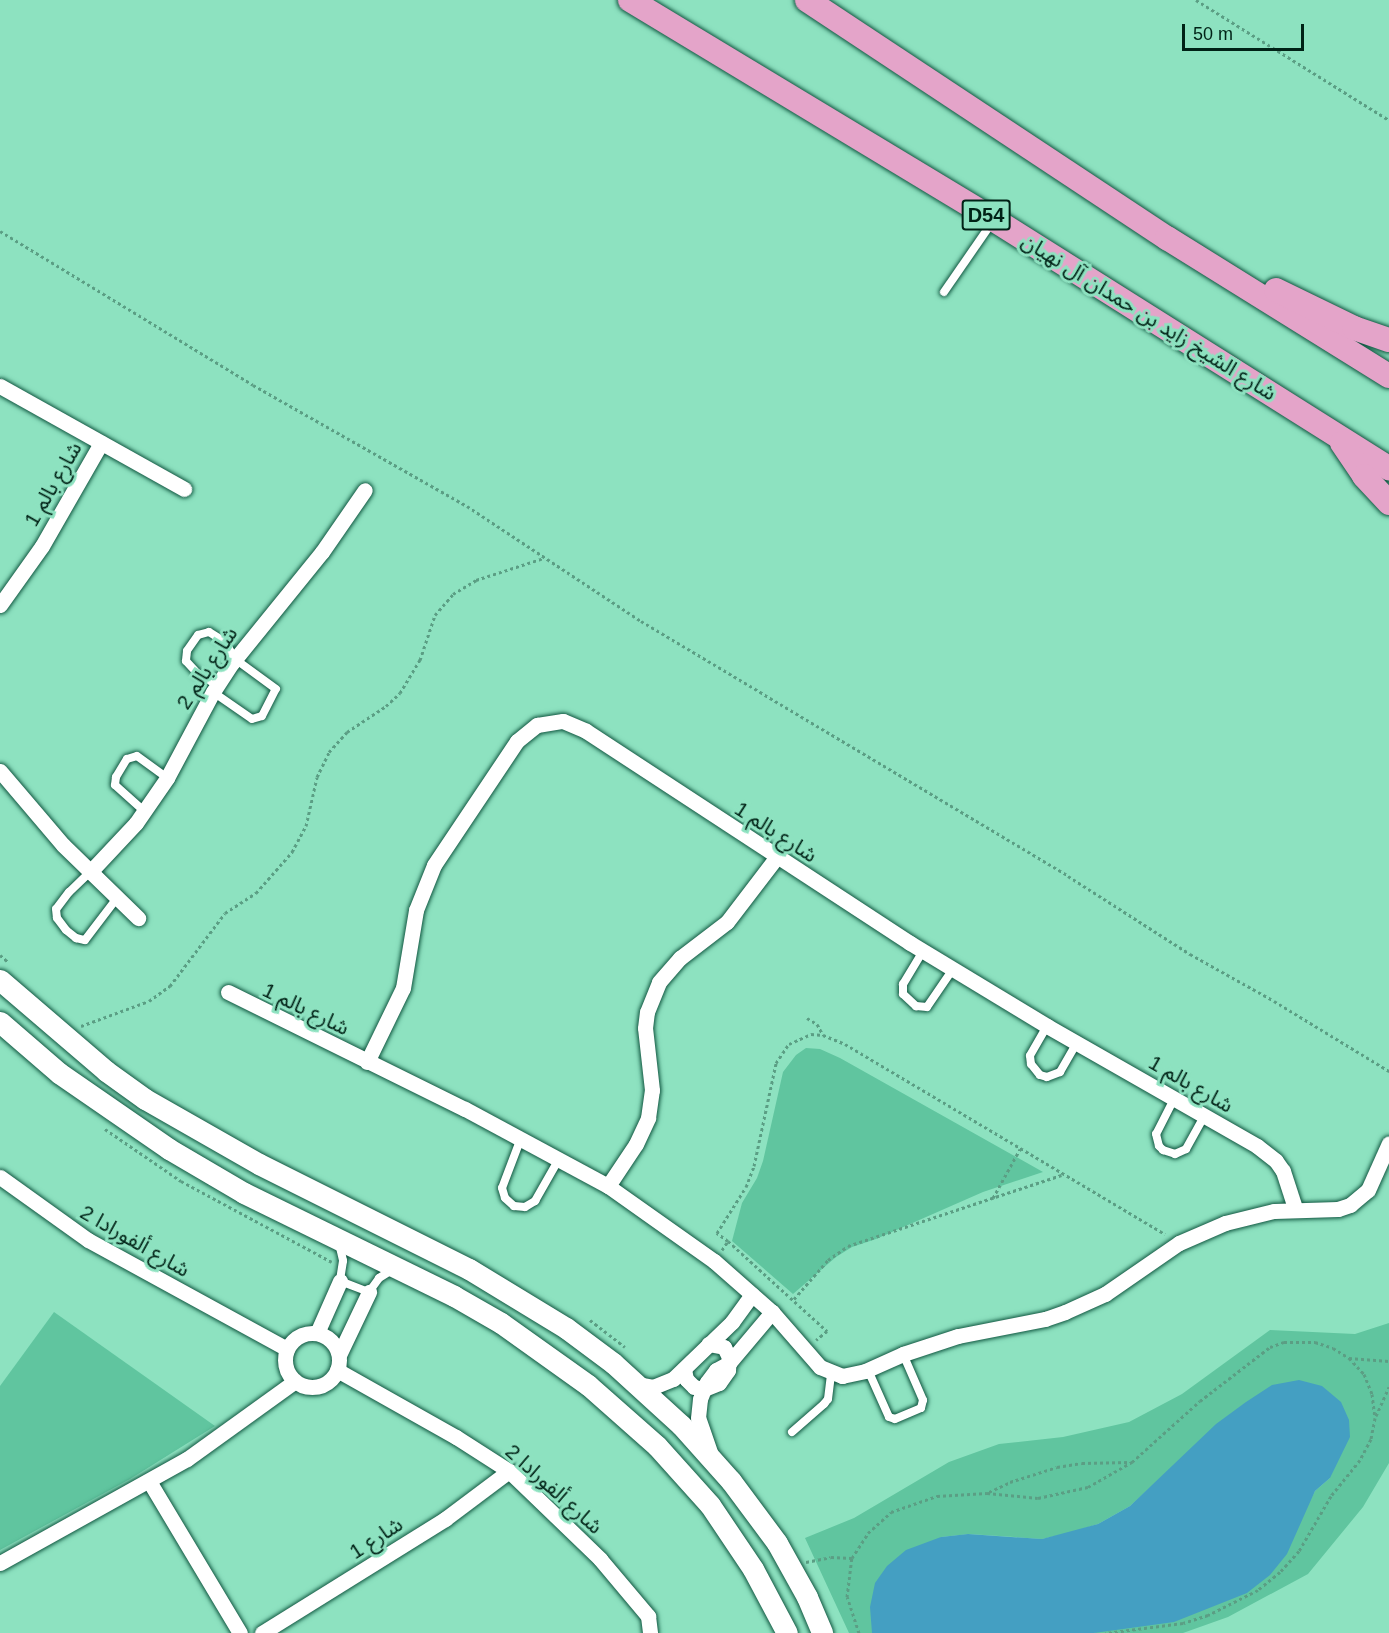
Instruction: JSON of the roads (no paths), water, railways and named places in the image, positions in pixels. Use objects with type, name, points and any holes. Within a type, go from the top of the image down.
[{"type":"main road","name":"شارع الشيخ زايد بن حمدان آل نهيان","points":[[630,0],[993,219],[1389,468]]},
{"type":"main road","points":[[807,0],[1167,238],[1389,376]]},
{"type":"main road","points":[[1167,238],[1329,317],[1389,340]]},
{"type":"main road","points":[[1338,436],[1364,476],[1389,503]]},
{"type":"street","name":"شارع بالم 1","points":[[0,386],[184,489]]},
{"type":"street","name":"شارع بالم 1","points":[[0,605],[42,546],[101,443]]},
{"type":"street","name":"شارع بالم 2","points":[[90,872],[144,811],[167,778],[215,688],[235,659],[322,552],[365,490]]},
{"type":"street","name":"شارع بالم 1","points":[[367,1062],[403,988],[416,910],[430,873],[474,802],[517,741],[537,725],[556,721],[575,724],[776,858],[923,951],[1047,1026],[1257,1146],[1276,1161],[1285,1177],[1295,1209]]},
{"type":"street","points":[[0,771],[63,845],[138,918]]},
{"type":"street","points":[[608,1186],[636,1144],[648,1118],[652,1090],[645,1028],[650,1004],[659,982],[680,958],[728,922],[776,858]]},
{"type":"street","points":[[0,980],[106,1071],[174,1116],[259,1164],[499,1286],[566,1329],[638,1384],[712,1457],[755,1512],[791,1568],[822,1633]]},
{"type":"street","name":"شارع بالم 1","points":[[228,992],[521,1138],[608,1186],[714,1261],[772,1312],[812,1359],[831,1373]]},
{"type":"street","points":[[0,1022],[59,1072],[107,1108],[169,1149],[244,1192],[501,1323],[588,1385],[630,1420],[678,1468],[733,1537],[767,1593],[787,1633]]},
{"type":"street","points":[[107,1108],[115,1105],[124,1107],[154,1124],[165,1123],[174,1116]]},
{"type":"street","points":[[831,1373],[854,1375],[903,1354],[958,1336],[1045,1319],[1065,1312],[1114,1289],[1179,1243],[1233,1221],[1295,1209],[1338,1209],[1360,1199],[1374,1179],[1389,1143]]},
{"type":"street","name":"شارع ألفورادا 2","points":[[0,1177],[88,1240],[287,1349]]},
{"type":"street","points":[[317,1333],[340,1281]]},
{"type":"street","points":[[338,1362],[333,1344],[317,1333],[299,1336],[287,1349],[286,1366],[295,1381],[302,1386],[319,1386],[327,1383],[338,1362],[369,1292]]},
{"type":"street","points":[[638,1384],[660,1386],[673,1379],[732,1322],[752,1294]]},
{"type":"street","points":[[712,1457],[698,1418],[698,1408],[704,1389],[711,1376],[729,1363],[772,1312]]},
{"type":"street","points":[[708,1344],[724,1347],[729,1363]]},
{"type":"street","name":"شارع ألفورادا 2","points":[[338,1362],[508,1471],[557,1515],[614,1574],[648,1616],[650,1633]]},
{"type":"street","points":[[684,1369],[689,1384],[704,1389]]},
{"type":"street","points":[[0,1563],[149,1482],[224,1434],[295,1381]]},
{"type":"street","name":"شارع 1","points":[[262,1633],[445,1519],[508,1471]]},
{"type":"street","points":[[149,1482],[240,1633]]},
{"type":"street","points":[[733,1537],[746,1530],[756,1535],[822,1633]]},
{"type":"lane","points":[[944,292],[993,219]]},
{"type":"lane","points":[[209,632],[225,642],[235,659],[273,683],[276,688],[262,716],[252,719],[215,688],[186,661],[187,651],[198,635],[209,632]]},
{"type":"lane","points":[[144,811],[115,785],[116,777],[127,759],[136,756],[167,778]]},
{"type":"lane","points":[[90,872],[69,892],[56,909],[57,918],[66,930],[76,938],[85,940],[117,898]]},
{"type":"lane","points":[[923,951],[903,984],[903,994],[916,1006],[927,1007],[953,969]]},
{"type":"lane","points":[[1047,1026],[1030,1056],[1034,1070],[1040,1075],[1047,1077],[1060,1072],[1077,1043]]},
{"type":"lane","points":[[1174,1099],[1156,1134],[1159,1146],[1164,1150],[1175,1154],[1186,1149],[1204,1116]]},
{"type":"lane","points":[[521,1138],[502,1188],[505,1198],[514,1206],[525,1208],[535,1201],[559,1159]]},
{"type":"lane","points":[[338,1239],[343,1261],[340,1281],[369,1292],[379,1278],[397,1268]]},
{"type":"lane","points":[[868,1370],[889,1418],[895,1419],[921,1408],[921,1396],[903,1354]]},
{"type":"lane","points":[[792,1432],[828,1399],[831,1373]]},
{"type":"water","points":[[1299,1380],[1322,1386],[1341,1402],[1349,1420],[1350,1437],[1330,1478],[1315,1491],[1287,1554],[1270,1575],[1247,1593],[1174,1622],[1094,1633],[872,1633],[870,1607],[875,1583],[887,1566],[906,1550],[941,1537],[968,1534],[1042,1539],[1098,1524],[1130,1506],[1216,1424],[1246,1402],[1272,1385]]}]
